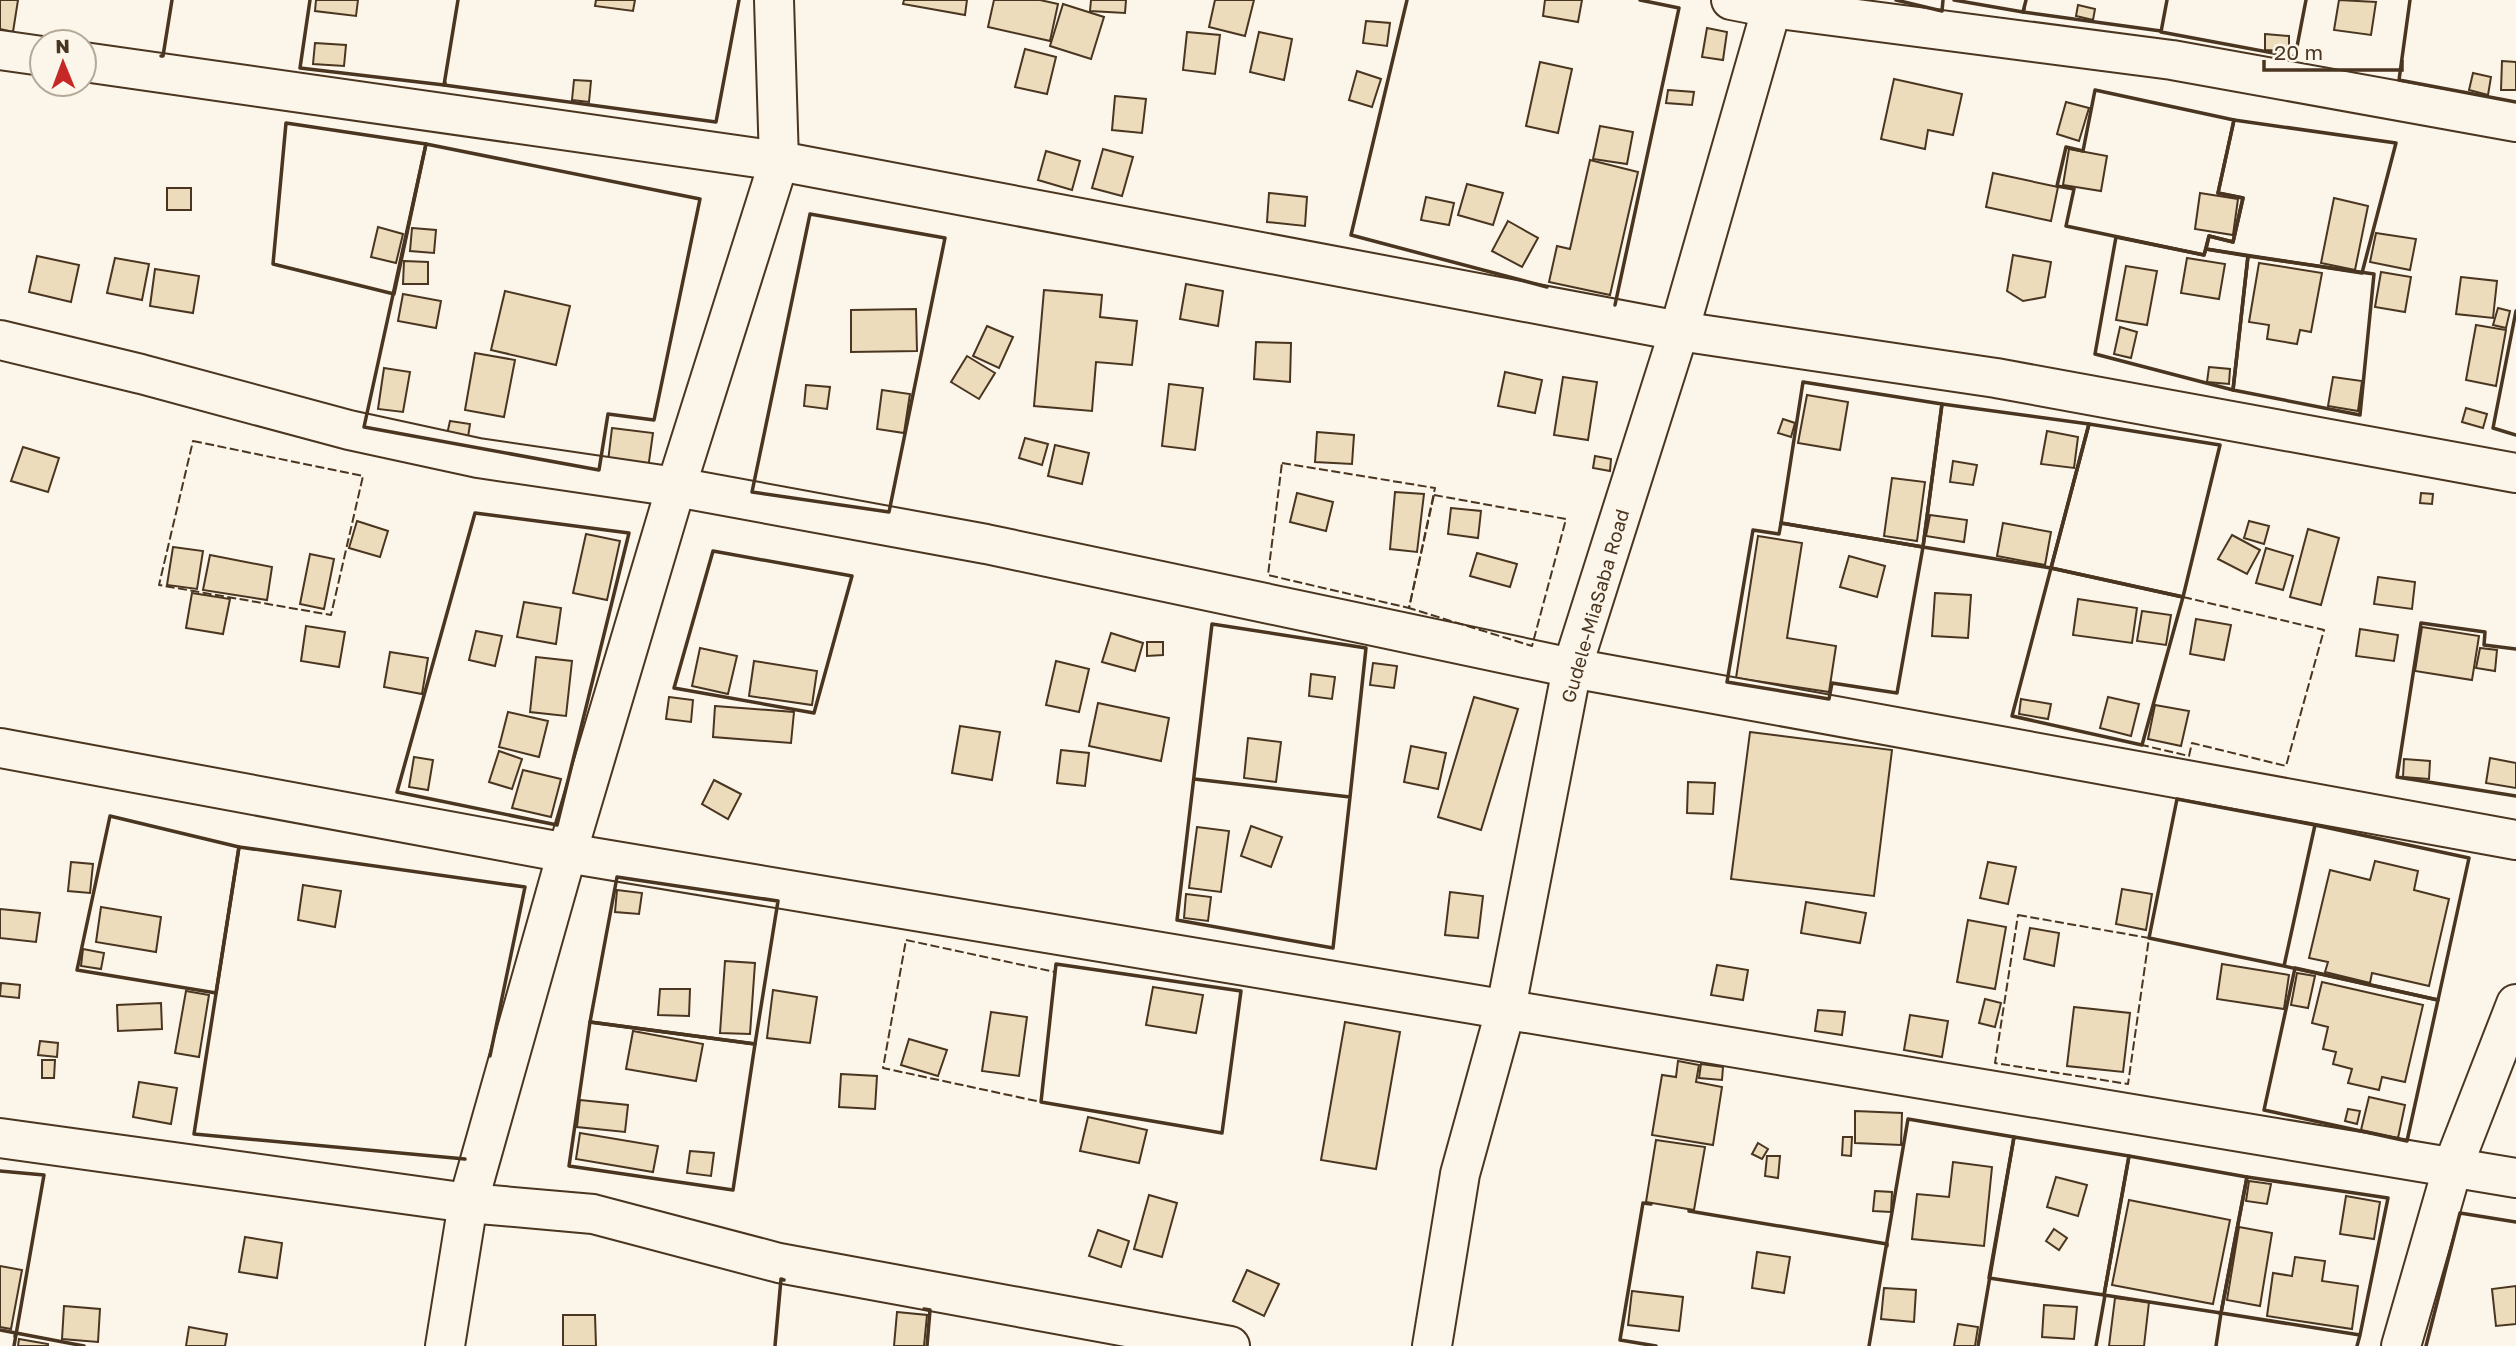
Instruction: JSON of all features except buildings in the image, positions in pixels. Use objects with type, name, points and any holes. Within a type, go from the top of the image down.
[{"type":"street","points":[[445,1346],[468,1203],[567,853],[676,487],[779,161],[774,0]]},
{"type":"street","points":[[1731,0],[2172,60],[2516,122]]},
{"type":"street","name":"Gudele-MiaSaba Road","points":[[1432,1346],[1460,1174],[1506,1008],[1572,668],[1679,331],[1773,4]]},
{"type":"street","points":[[0,50],[28,54]]},
{"type":"street","points":[[98,64],[779,161],[1679,331],[1996,378],[2516,473]]},
{"type":"street","points":[[0,340],[141,374],[349,430],[478,458],[676,487],[986,544],[1572,668],[2516,840]]},
{"type":"street","points":[[0,748],[567,853],[2516,1178]]},
{"type":"street","points":[[2401,1346],[2453,1166],[2516,1004]]},
{"type":"street","points":[[0,1138],[468,1203],[593,1214],[779,1262],[1230,1346]]},
{"type":"fence","points":[[193,441],[363,476],[331,615],[159,585],[193,441]]},
{"type":"fence","points":[[1282,463],[1435,488],[1409,608],[1268,575],[1282,463]]},
{"type":"fence","points":[[1434,495],[1566,519],[1532,646],[1409,608],[1434,495]]},
{"type":"fence","points":[[2183,597],[2324,630],[2286,766],[2192,743],[2189,756],[2142,745],[2183,597]]},
{"type":"fence","points":[[2018,915],[2149,938],[2128,1084],[1995,1063],[2018,915]]},
{"type":"fence","points":[[906,940],[1055,972],[1041,1102],[883,1068],[906,940]]},
{"type":"wall","points":[[161,56],[172,0]]},
{"type":"wall","points":[[310,0],[300,68],[445,83]]},
{"type":"wall","points":[[458,0],[444,85],[716,122],[739,0]]},
{"type":"wall","points":[[1407,0],[1351,235],[1547,287]]},
{"type":"wall","points":[[1615,305],[1679,8],[1640,0]]},
{"type":"wall","points":[[1896,0],[1942,11],[1943,0]]},
{"type":"wall","points":[[1954,0],[2023,12],[2024,9]]},
{"type":"wall","points":[[2026,0],[2023,12],[2161,31]]},
{"type":"wall","points":[[2167,0],[2161,32],[2295,57],[2306,0]]},
{"type":"wall","points":[[2410,0],[2399,80],[2516,102]]},
{"type":"wall","points":[[2095,90],[2234,120],[2218,193],[2243,198],[2233,242],[2209,236],[2204,255],[2066,226],[2074,189],[2057,186],[2066,147],[2083,151],[2095,90]]},
{"type":"wall","points":[[2234,120],[2396,143],[2362,273],[2206,249],[2209,236],[2233,242],[2243,198],[2218,193],[2234,120]]},
{"type":"wall","points":[[286,123],[426,144],[394,294],[273,264],[286,123]]},
{"type":"wall","points":[[426,144],[700,199],[654,420],[608,414],[599,470],[364,427],[426,144]]},
{"type":"wall","points":[[810,214],[945,238],[889,512],[752,492],[810,214]]},
{"type":"wall","points":[[2116,237],[2204,255],[2206,249],[2248,256],[2233,390],[2095,354],[2116,237]]},
{"type":"wall","points":[[2248,256],[2374,274],[2360,415],[2233,390],[2248,256]]},
{"type":"wall","points":[[2516,311],[2493,428],[2516,435]]},
{"type":"wall","points":[[1803,382],[1942,404],[1923,547],[1781,523],[1803,382]]},
{"type":"wall","points":[[1942,404],[2089,424],[2051,568],[1923,547],[1942,404]]},
{"type":"wall","points":[[2089,424],[2220,445],[2183,597],[2051,568],[2089,424]]},
{"type":"wall","points":[[475,513],[629,533],[557,825],[397,792],[475,513]]},
{"type":"wall","points":[[1781,523],[1923,547],[1897,693],[1832,683],[1829,699],[1727,682],[1753,530],[1779,534],[1781,523]]},
{"type":"wall","points":[[713,551],[852,576],[814,713],[674,688],[713,551]]},
{"type":"wall","points":[[2051,568],[2183,597],[2142,745],[2012,716],[2051,568]]},
{"type":"wall","points":[[2516,649],[2484,645],[2485,632],[2421,623],[2397,777],[2516,796]]},
{"type":"wall","points":[[1194,779],[1350,797],[1333,948],[1177,920],[1212,624],[1366,648],[1350,797],[1194,779]]},
{"type":"wall","points":[[2315,825],[2284,966],[2149,938],[2177,799],[2315,825],[2469,858],[2438,1000],[2284,966],[2315,825]]},
{"type":"wall","points":[[239,847],[216,993],[77,970],[110,816],[239,847],[525,887],[490,1056]]},
{"type":"wall","points":[[239,847],[194,1134],[465,1159]]},
{"type":"wall","points":[[617,877],[778,901],[755,1044],[590,1022],[617,877]]},
{"type":"wall","points":[[1056,964],[1241,991],[1222,1133],[1041,1102],[1056,964]]},
{"type":"wall","points":[[2295,968],[2438,1000],[2407,1141],[2264,1110],[2295,968]]},
{"type":"wall","points":[[590,1022],[755,1044],[733,1190],[569,1166],[590,1022]]},
{"type":"wall","points":[[1869,1346],[1908,1119],[2014,1137],[1978,1346]]},
{"type":"wall","points":[[2014,1137],[2129,1156],[2104,1295],[1989,1278],[2014,1137]]},
{"type":"wall","points":[[2129,1156],[2247,1177],[2221,1313],[2104,1295],[2129,1156]]},
{"type":"wall","points":[[0,1171],[44,1175],[14,1346]]},
{"type":"wall","points":[[2357,1346],[2360,1335],[2388,1198],[2247,1177],[2221,1313],[2360,1335]]},
{"type":"wall","points":[[1651,1204],[1643,1203],[1620,1340],[1656,1346]]},
{"type":"wall","points":[[1689,1211],[1887,1246]]},
{"type":"wall","points":[[2426,1346],[2460,1213],[2516,1222]]},
{"type":"wall","points":[[775,1346],[781,1279],[784,1280]]},
{"type":"wall","points":[[2096,1346],[2105,1295]]},
{"type":"wall","points":[[924,1309],[930,1310],[927,1346]]},
{"type":"wall","points":[[2216,1346],[2219,1313]]},
{"type":"wall","points":[[0,1330],[16,1333]]},
{"type":"wall","points":[[15,1336],[16,1333],[84,1346]]}]
